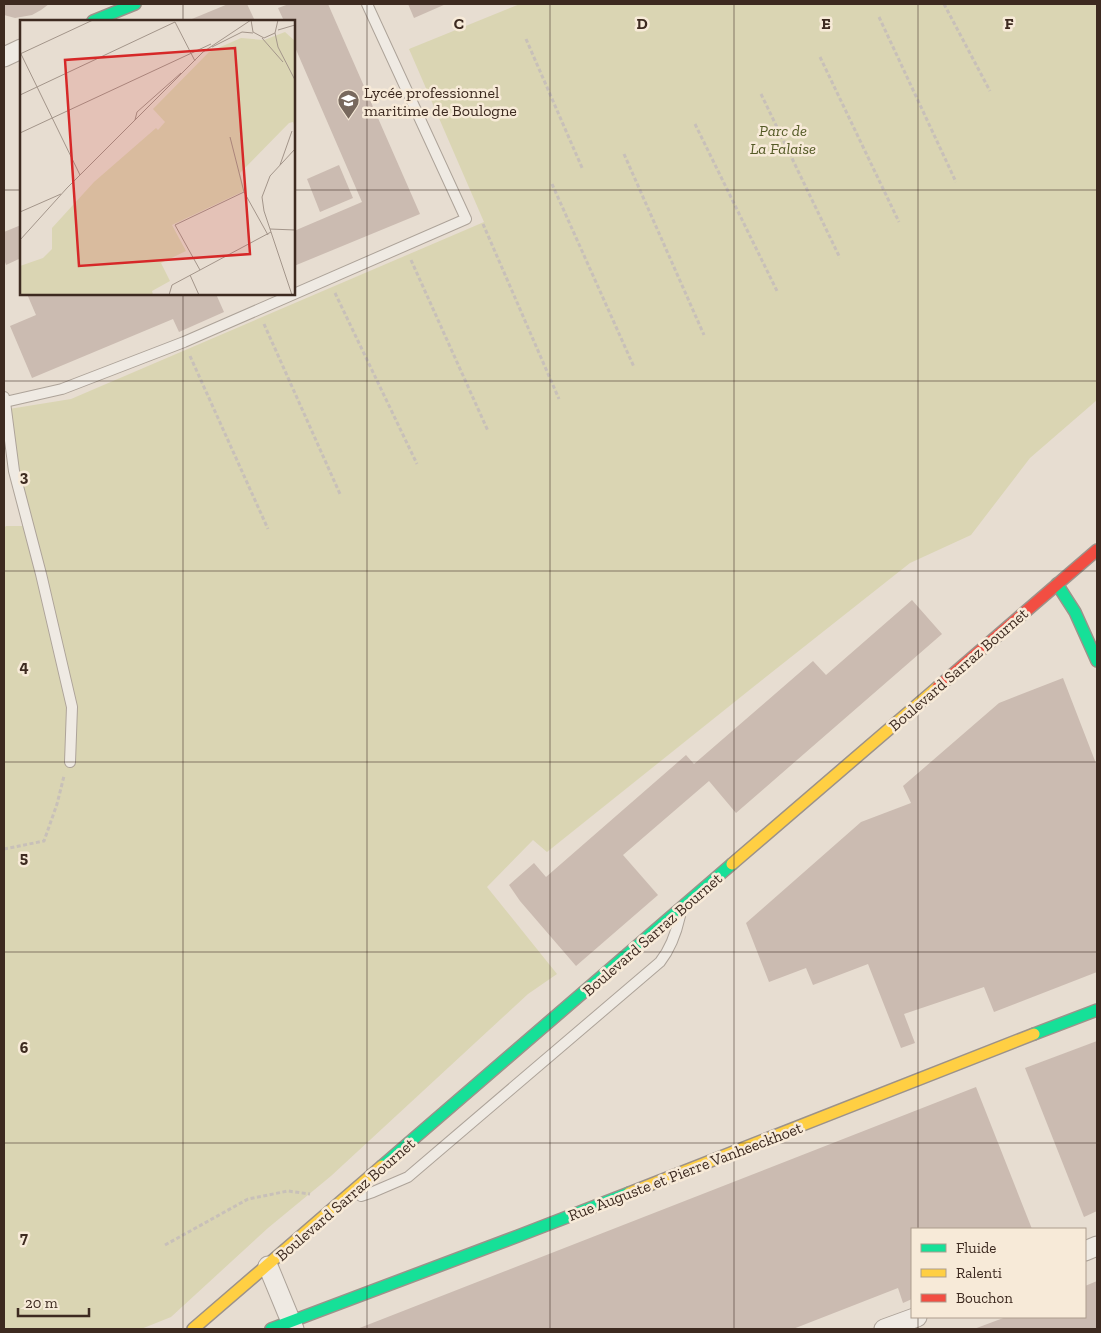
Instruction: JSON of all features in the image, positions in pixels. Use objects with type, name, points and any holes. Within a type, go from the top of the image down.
[{"type":"street","points":[[95,20],[134,4]]},
{"type":"street","points":[[4,56],[20,49]]},
{"type":"street","name":"Boulevard Sarraz Bournet","points":[[191,1329],[268,1266],[1097,550]]},
{"type":"street","points":[[1057,584],[1065,594],[1085,631],[1097,661]]},
{"type":"street","name":"Rue Auguste et Pierre Vanheeckhoet","points":[[271,1329],[292,1326],[1097,1010]]},
{"type":"street","points":[[268,1266],[292,1326]]},
{"type":"street","points":[[884,1329],[913,1318]]},
{"type":"lane","points":[[295,293],[466,219],[367,4]]},
{"type":"lane","points":[[70,762],[72,707],[41,574],[14,471],[5,400],[62,389],[184,342],[291,295]]},
{"type":"lane","points":[[339,1204],[408,1177],[652,969],[660,962],[672,943],[681,910]]},
{"type":"path","points":[[944,4],[990,91]]},
{"type":"path","points":[[879,17],[956,182]]},
{"type":"path","points":[[526,39],[583,170]]},
{"type":"path","points":[[820,57],[899,222]]},
{"type":"path","points":[[761,94],[840,258]]},
{"type":"path","points":[[695,124],[778,293]]},
{"type":"path","points":[[624,154],[704,335]]},
{"type":"path","points":[[552,184],[634,367]]},
{"type":"path","points":[[482,223],[559,399]]},
{"type":"path","points":[[405,246],[488,431]]},
{"type":"path","points":[[328,279],[417,464]]},
{"type":"path","points":[[257,310],[340,494]]},
{"type":"path","points":[[184,342],[268,529]]},
{"type":"path","points":[[4,849],[44,842],[57,804],[65,769],[70,762]]},
{"type":"path","points":[[165,1245],[248,1198],[288,1191],[310,1194],[339,1204]]},
{"type":"green space","name":"Parc de La Falaise","points":[[520,4],[1097,4],[1097,400],[1030,458],[971,535],[910,563],[547,852],[533,840],[487,887],[557,974],[528,994],[331,1176],[268,1228],[171,1317],[141,1329],[4,1329],[4,528],[6,526],[27,526],[9,409],[71,399],[484,222],[409,49]]},
{"type":"building","points":[[4,4],[49,4],[32,15],[15,18],[4,15]]},
{"type":"building","points":[[228,4],[247,4],[255,20],[189,20]]},
{"type":"building","points":[[289,4],[328,4],[420,214],[295,266],[295,231],[362,202],[295,47],[295,20],[284,20],[278,8]]},
{"type":"building","points":[[408,4],[446,4],[414,18]]},
{"type":"building","points":[[339,165],[353,198],[320,212],[307,179]]},
{"type":"building","points":[[20,225],[20,258],[6,265],[4,259],[4,232]]},
{"type":"building","points":[[27,295],[216,295],[224,312],[179,332],[173,319],[32,378],[10,326],[36,315]]},
{"type":"building","points":[[912,600],[942,634],[736,813],[709,781],[623,855],[658,895],[576,966],[520,901],[509,885],[534,863],[546,877],[686,755],[694,764],[813,661],[826,675]]},
{"type":"building","points":[[1063,678],[1097,766],[1097,972],[994,1012],[984,987],[904,1014],[915,1043],[901,1048],[868,964],[813,985],[806,968],[769,982],[746,923],[861,822],[911,803],[903,786],[999,703]]},
{"type":"building","points":[[1097,1041],[1097,1211],[1084,1217],[1025,1068]]},
{"type":"building","points":[[976,1087],[1032,1228],[911,1228],[911,1299],[903,1303],[898,1288],[793,1329],[357,1329]]},
{"type":"building","points":[[1097,1281],[1097,1329],[974,1329],[1003,1318],[1086,1318],[1086,1286]]},
{"type":"traffic: fast","points":[[95,20],[135,4]]},
{"type":"traffic: fast","points":[[1057,584],[1075,612],[1097,661]]},
{"type":"traffic: fast","points":[[382,1166],[732,864]]},
{"type":"traffic: fast","points":[[1034,1034],[1097,1010]]},
{"type":"traffic: fast","points":[[271,1329],[629,1193]]},
{"type":"traffic: slow","points":[[732,864],[938,687]]},
{"type":"traffic: slow","points":[[629,1193],[1034,1034]]},
{"type":"traffic: slow","points":[[193,1329],[382,1166]]},
{"type":"traffic: jam","points":[[938,687],[1097,550]]},
{"type":"place","name":"Lycée professionnel maritime de Boulogne","points":[[348,120]]}]
